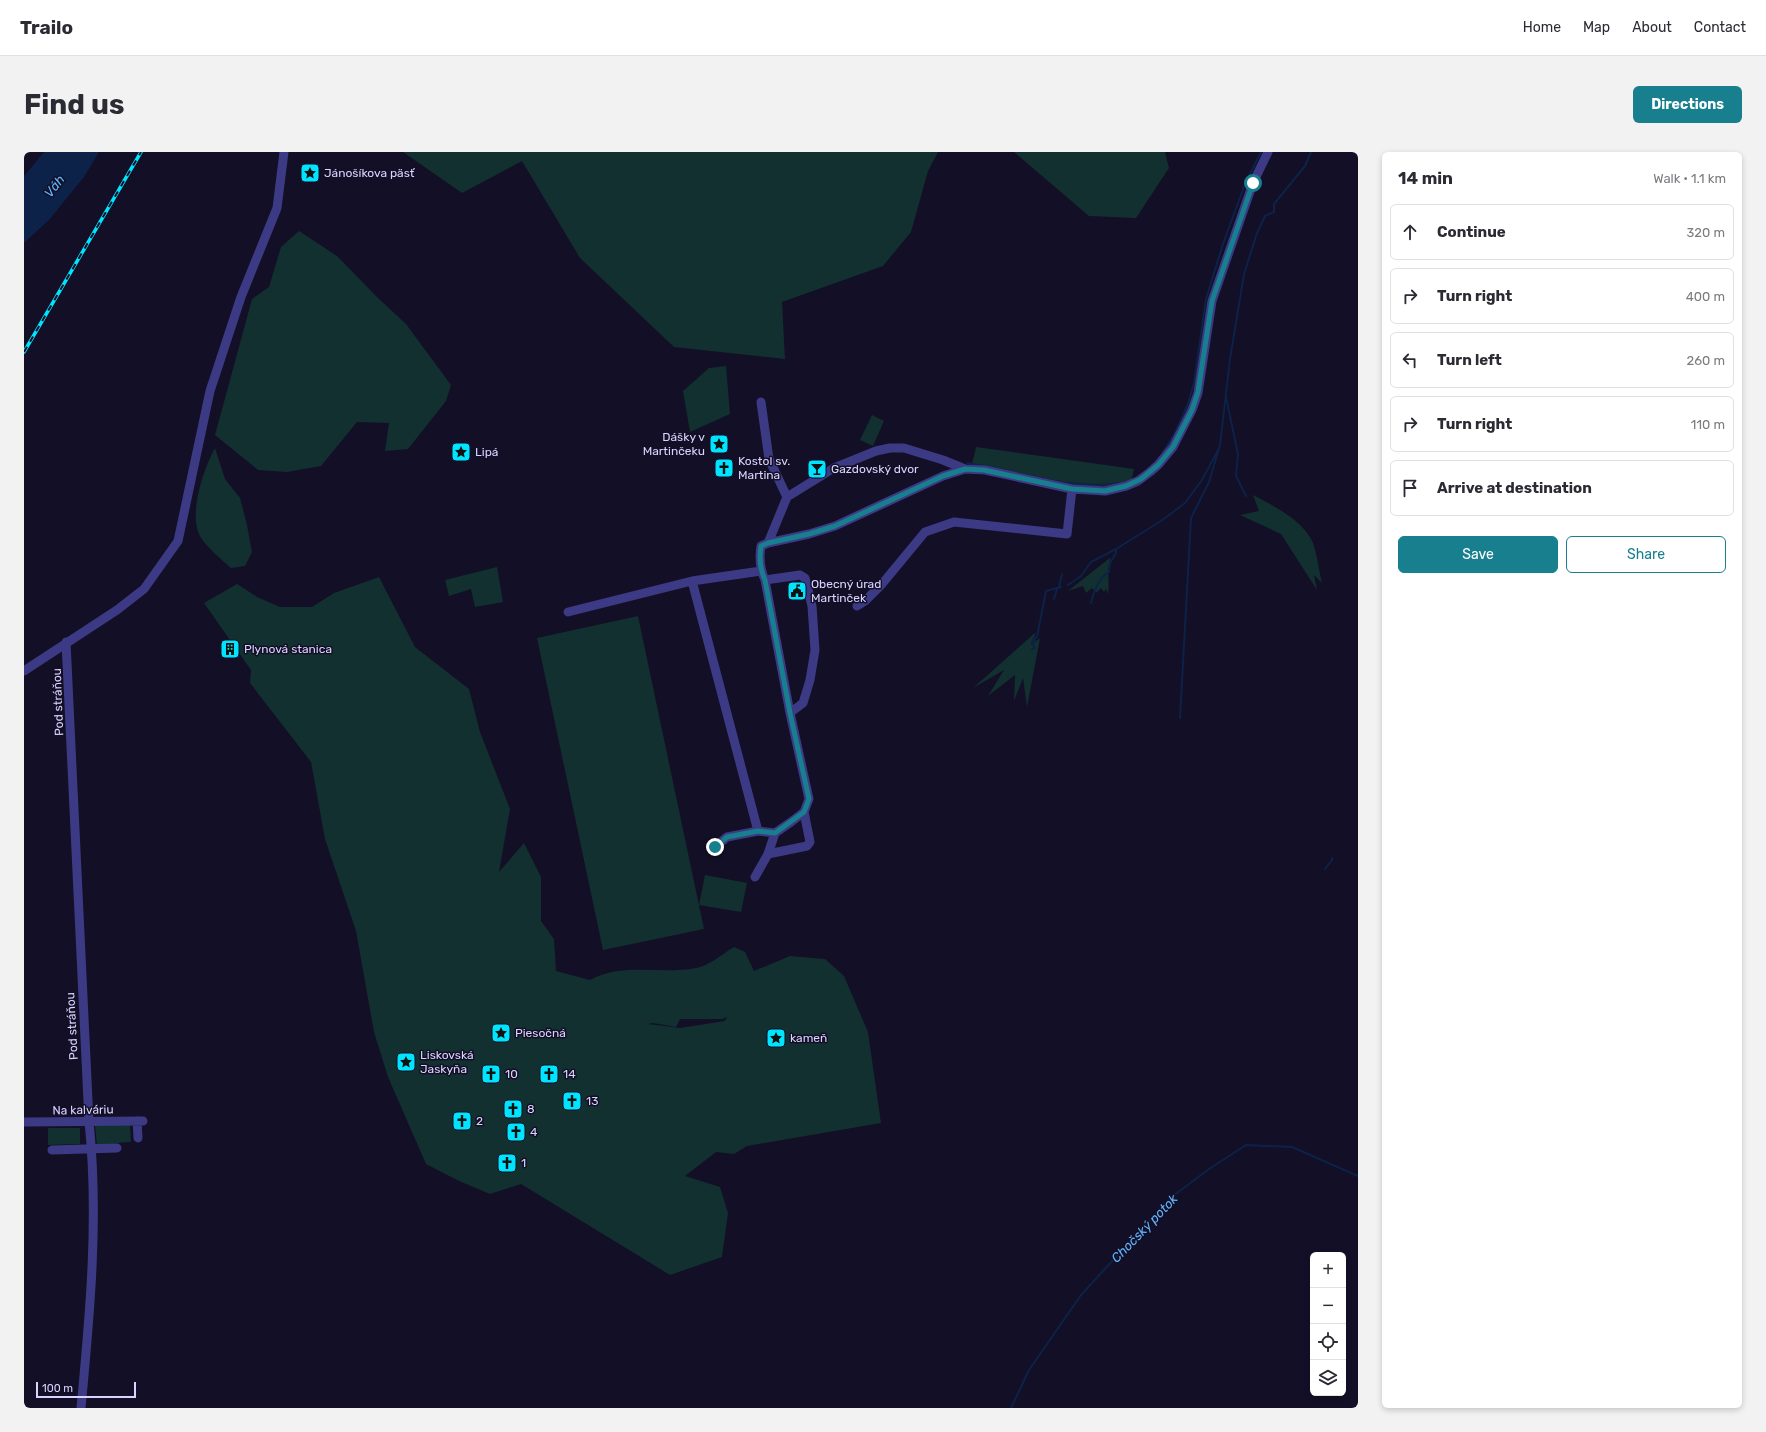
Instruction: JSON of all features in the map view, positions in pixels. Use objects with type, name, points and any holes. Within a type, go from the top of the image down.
[{"type":"street","points":[[24,671],[66,642],[117,610],[144,589],[178,541],[210,391],[241,297],[277,208],[284,152]]},
{"type":"street","points":[[768,543],[787,497],[834,468],[876,451],[890,448],[904,448],[943,460],[965,469],[984,470],[1072,489],[1105,491],[1126,486],[1138,481],[1150,472],[1173,447],[1188,419],[1198,392],[1212,301],[1253,183],[1268,152]]},
{"type":"street","points":[[761,402],[769,459],[775,475],[787,497]]},
{"type":"street","points":[[768,854],[808,846],[810,842],[804,812],[809,799],[790,713],[763,575],[760,554],[761,546],[835,526],[943,476],[965,469]]},
{"type":"street","points":[[857,606],[865,601],[882,584],[925,532],[944,525],[954,522],[1068,534],[1072,489]]},
{"type":"street","points":[[568,612],[692,581],[763,575],[800,575],[805,578],[807,583],[812,606],[816,650],[810,680],[803,703],[790,713]]},
{"type":"street","points":[[692,581],[758,831]]},
{"type":"street","name":"Pod stráňou","points":[[66,642],[89,1122],[92,1150],[94,1223],[91,1299],[81,1408]]},
{"type":"street","points":[[755,878],[768,854],[775,833],[804,812]]},
{"type":"street","points":[[715,847],[727,837],[758,831],[775,833]]},
{"type":"street","name":"Na kalváriu","points":[[24,1122],[140,1121],[138,1138]]},
{"type":"street","points":[[52,1150],[92,1150],[117,1148]]},
{"type":"green space","points":[[403,152],[938,152],[928,171],[911,232],[883,266],[782,302],[785,359],[674,347],[580,258],[522,161],[462,193]]},
{"type":"green space","points":[[1014,152],[1165,152],[1169,168],[1136,218],[1089,216]]},
{"type":"green space","points":[[299,231],[337,256],[406,324],[451,385],[446,401],[408,449],[385,451],[389,423],[357,422],[321,466],[287,472],[258,470],[215,435],[252,299],[269,287],[281,247]]},
{"type":"green space","points":[[726,366],[730,414],[690,432],[683,391],[709,368]]},
{"type":"green space","points":[[872,415],[884,421],[873,446],[860,440]]},
{"type":"green space","points":[[976,447],[1134,469],[1131,482],[1107,486],[1070,485],[972,464]]},
{"type":"green space","points":[[215,448],[225,479],[240,498],[247,525],[252,552],[245,566],[231,568],[205,543],[199,534],[196,525],[199,490],[206,467]]},
{"type":"green space","points":[[1253,495],[1287,514],[1302,527],[1308,535],[1313,543],[1322,583],[1314,575],[1317,590],[1281,534],[1240,515],[1259,511]]},
{"type":"green space","points":[[1111,557],[1109,566],[1108,594],[1106,589],[1104,592],[1101,588],[1096,593],[1092,588],[1086,593],[1083,586],[1068,591]]},
{"type":"green space","points":[[497,567],[503,602],[475,607],[471,589],[449,596],[445,580]]},
{"type":"green space","points":[[379,577],[415,647],[469,689],[480,732],[510,809],[499,872],[524,843],[541,877],[541,921],[554,939],[556,971],[590,980],[602,975],[629,970],[683,970],[706,965],[734,947],[745,952],[754,971],[790,956],[825,959],[844,976],[868,1032],[881,1123],[747,1146],[734,1154],[716,1152],[685,1176],[720,1187],[728,1213],[722,1257],[670,1275],[521,1184],[490,1194],[459,1181],[426,1164],[388,1077],[374,1032],[356,931],[325,839],[311,762],[250,683],[251,670],[204,603],[237,584],[257,597],[280,607],[312,607],[334,593]],"holes":[[[727,1017],[725,1021],[680,1028],[648,1024],[653,1023],[676,1027],[680,1019],[722,1019]]]},
{"type":"green space","points":[[638,616],[704,929],[603,950],[537,638]]},
{"type":"green space","points":[[1036,632],[1031,645],[1040,638],[1027,707],[1023,678],[1014,701],[1015,675],[988,696],[1004,670],[973,688]]},
{"type":"green space","points":[[705,875],[747,883],[741,912],[699,905]]},
{"type":"green space","points":[[130,1124],[131,1142],[97,1146],[95,1125]]},
{"type":"green space","points":[[48,1128],[80,1128],[80,1144],[48,1145]]},
{"type":"water","name":"Váh","points":[[44,152],[99,152],[84,177],[49,220],[24,243],[24,176]]},
{"type":"waterway","points":[[1163,452],[1174,435],[1188,404],[1194,383],[1206,299],[1223,244],[1245,184],[1261,152]]},
{"type":"waterway","points":[[1180,718],[1191,518],[1209,482],[1220,445],[1230,359],[1244,274],[1257,233],[1265,216],[1274,212],[1274,204],[1305,166],[1311,152]]},
{"type":"waterway","points":[[1226,397],[1238,454],[1236,476],[1246,496]]},
{"type":"waterway","points":[[1068,585],[1081,576],[1091,562],[1116,549],[1161,521],[1185,503],[1202,480],[1218,450]]},
{"type":"waterway","points":[[967,463],[1063,482],[1101,485],[1120,483]]},
{"type":"waterway","points":[[1091,603],[1097,586],[1102,578],[1109,572],[1110,563],[1116,553],[1116,549]]},
{"type":"waterway","points":[[1059,587],[1062,574]]},
{"type":"waterway","points":[[1032,649],[1035,648],[1032,642],[1036,641],[1033,639],[1037,637],[1046,591],[1061,587]]},
{"type":"waterway","points":[[1054,599],[1057,589]]},
{"type":"waterway","points":[[1325,869],[1332,858]]},
{"type":"waterway","name":"Chočský potok","points":[[1011,1408],[1029,1370],[1081,1295],[1169,1199],[1209,1169],[1246,1145],[1292,1147],[1358,1176]]},
{"type":"railway","points":[[24,352],[141,152]]},
{"type":"place","name":"Jánošíkova päsť","points":[[310,173]]},
{"type":"place","name":"Dášky v Martinčeku","points":[[719,444]]},
{"type":"place","name":"Lipá","points":[[461,452]]},
{"type":"place","name":"Kostol sv. Martina","points":[[724,468]]},
{"type":"place","name":"Gazdovský dvor","points":[[817,469]]},
{"type":"place","name":"Obecný úrad Martinček","points":[[797,591]]},
{"type":"place","name":"Plynová stanica","points":[[230,649]]},
{"type":"place","name":"Piesočná","points":[[501,1033]]},
{"type":"place","name":"kameň","points":[[776,1038]]},
{"type":"place","name":"Liskovská Jaskyňa","points":[[406,1062]]},
{"type":"place","name":"10","points":[[491,1074]]},
{"type":"place","name":"14","points":[[549,1074]]},
{"type":"place","name":"13","points":[[572,1101]]},
{"type":"place","name":"8","points":[[513,1109]]},
{"type":"place","name":"2","points":[[462,1121]]},
{"type":"place","name":"4","points":[[516,1132]]},
{"type":"place","name":"1","points":[[507,1163]]},
{"type":"route","points":[[715,847],[727,837],[758,831],[775,833],[804,812],[809,799],[790,713],[765,580],[761,571],[761,546],[835,526],[943,476],[965,469],[984,470],[1072,489],[1105,491],[1126,486],[1141,479],[1158,465],[1173,447],[1192,410],[1198,392],[1204,343],[1212,301],[1253,183]]}]
